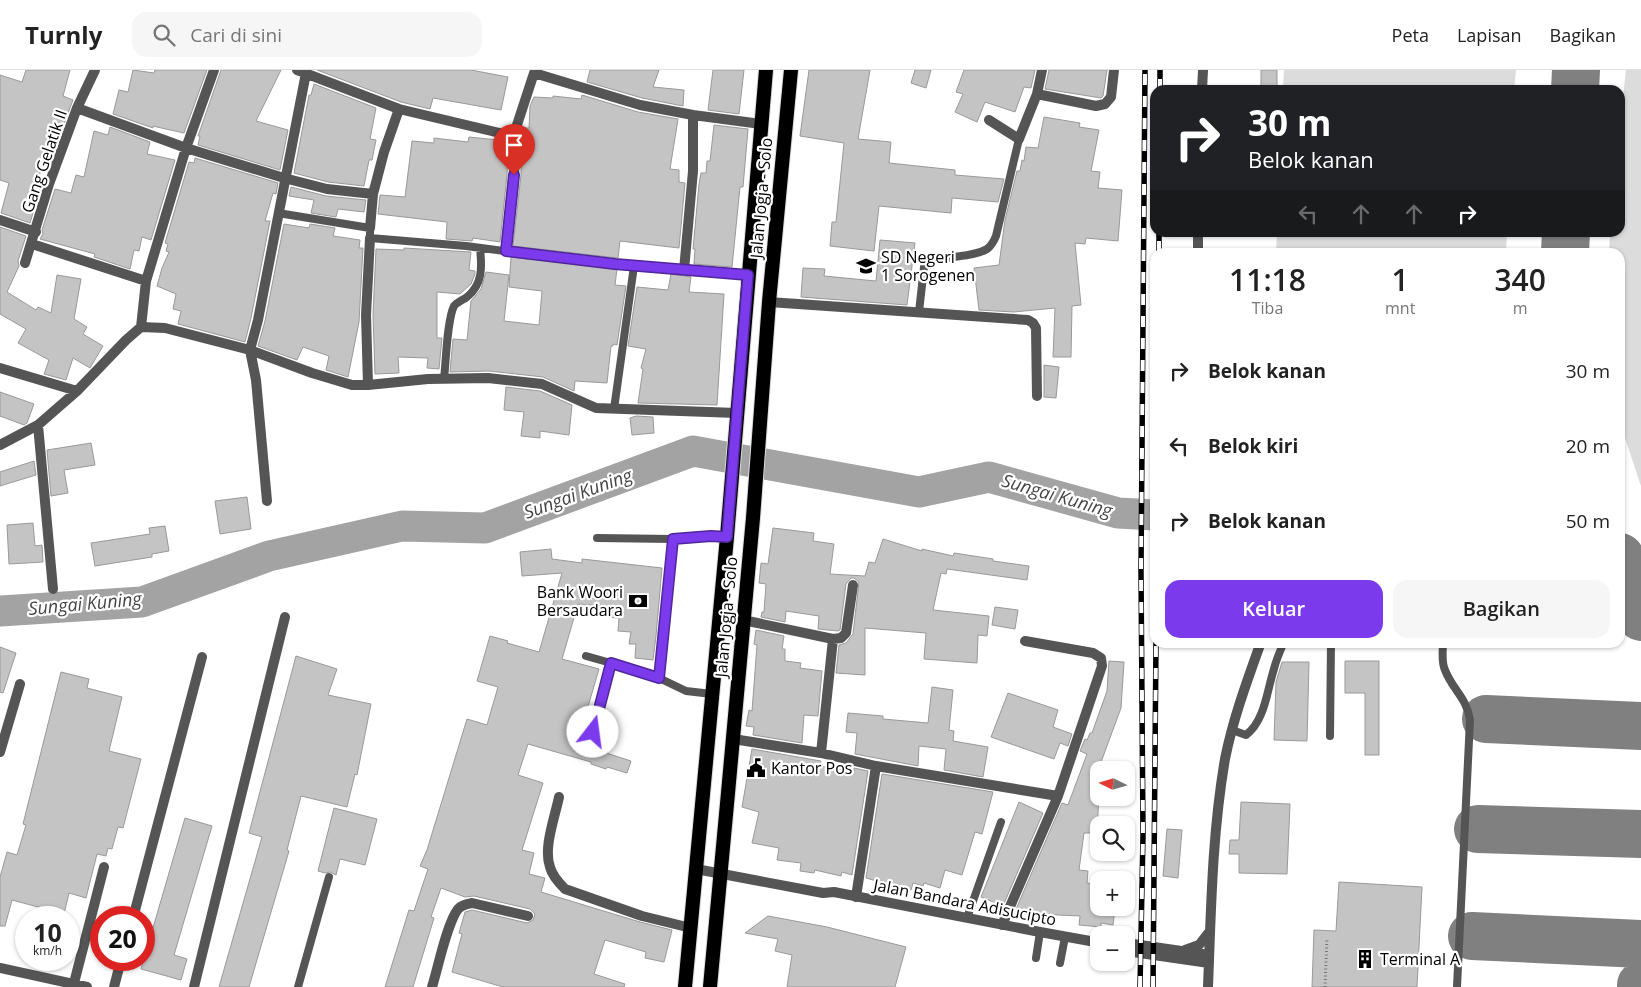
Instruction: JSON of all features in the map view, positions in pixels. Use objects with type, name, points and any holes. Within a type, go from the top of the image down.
[{"type":"highway","name":"Jalan Jogja - Solo","points":[[685,987],[727,537],[766,70]]},
{"type":"highway","name":"Jalan Jogja - Solo","points":[[710,987],[753,518],[769,302],[791,70]]},
{"type":"street","name":"Gang Gelatik II","points":[[25,263],[36,232],[49,184],[77,108],[95,70]]},
{"type":"street","points":[[142,328],[146,281],[186,148],[214,70]]},
{"type":"street","points":[[989,120],[1019,139],[1037,94],[1042,70]]},
{"type":"street","points":[[1037,94],[1096,106],[1105,104],[1111,97],[1114,70]]},
{"type":"street","points":[[1202,85],[1203,70]]},
{"type":"street","points":[[506,251],[514,175],[515,131],[534,71],[640,105],[693,115],[761,124]]},
{"type":"street","points":[[267,501],[256,380],[250,350],[258,320],[278,213],[301,72],[399,109],[497,133],[504,134],[515,131]]},
{"type":"street","points":[[77,108],[186,148],[284,178],[327,188],[372,194]]},
{"type":"street","points":[[368,385],[366,315],[372,194],[399,109]]},
{"type":"street","points":[[684,270],[693,171],[693,115]]},
{"type":"street","points":[[0,220],[36,232]]},
{"type":"street","points":[[32,244],[146,281]]},
{"type":"street","points":[[769,302],[1028,320],[1036,328],[1037,396]]},
{"type":"street","points":[[0,444],[38,425],[77,391],[126,340],[142,328],[166,328],[250,350],[352,385],[488,378],[542,384],[596,408],[737,413]]},
{"type":"street","points":[[0,368],[77,391]]},
{"type":"street","points":[[38,425],[53,589]]},
{"type":"street","points":[[743,620],[833,639],[841,638],[846,633],[853,585]]},
{"type":"street","points":[[194,987],[285,617]]},
{"type":"street","points":[[821,753],[833,639]]},
{"type":"street","points":[[1002,925],[1058,796],[1101,672],[1103,661],[1093,653],[1025,641]]},
{"type":"street","points":[[1208,986],[1214,846],[1219,803],[1232,730],[1259,648]]},
{"type":"street","points":[[136,906],[202,657]]},
{"type":"street","points":[[0,752],[20,684]]},
{"type":"street","points":[[733,739],[821,753],[876,766],[1058,796]]},
{"type":"street","points":[[856,897],[876,766]]},
{"type":"street","points":[[559,797],[548,848],[550,866],[565,889],[642,916],[691,928]]},
{"type":"street","name":"Jalan Bandara Adisucipto","points":[[696,866],[823,893],[834,892],[1090,941]]},
{"type":"street","points":[[74,983],[104,867]]},
{"type":"street","points":[[432,987],[451,922],[458,909],[465,904],[472,903],[528,916]]},
{"type":"street","points":[[1181,955],[1199,944],[1210,931]]},
{"type":"street","points":[[1135,945],[1181,955],[1198,968],[1208,986]]},
{"type":"street","points":[[1135,952],[1209,959]]},
{"type":"street","points":[[0,968],[87,987]]},
{"type":"street","points":[[114,987],[118,971]]},
{"type":"lane","points":[[919,312],[924,267],[929,262],[987,249],[996,236],[1019,139]]},
{"type":"lane","points":[[278,213],[370,233],[480,248],[634,266],[748,275]]},
{"type":"lane","points":[[444,379],[450,320],[455,305],[469,295],[480,279],[482,265],[480,248]]},
{"type":"lane","points":[[614,408],[634,266]]},
{"type":"lane","points":[[597,538],[673,539],[711,536],[727,537]]},
{"type":"lane","points":[[659,678],[673,539]]},
{"type":"lane","points":[[1232,730],[1246,734],[1253,730],[1260,717],[1274,666],[1282,648]]},
{"type":"lane","points":[[1330,736],[1331,648]]},
{"type":"lane","points":[[1443,648],[1444,668],[1448,678],[1464,700],[1470,720],[1457,987]]},
{"type":"lane","points":[[586,656],[659,678],[686,691],[712,694]]},
{"type":"lane","points":[[588,750],[611,663]]},
{"type":"lane","points":[[967,918],[1001,822]]},
{"type":"lane","points":[[298,987],[329,877]]},
{"type":"lane","points":[[1036,958],[1040,932]]},
{"type":"lane","points":[[1060,963],[1064,936]]},
{"type":"path","points":[[1325,987],[1327,938]]},
{"type":"shaded area","points":[[1284,70],[1516,70],[1514,85],[1283,85]]},
{"type":"shaded area","points":[[1626,70],[1641,70],[1641,486],[1625,438],[1625,248],[1609,248],[1610,237],[1625,237],[1624,85]]},
{"type":"shaded area","points":[[1277,237],[1507,237],[1506,248],[1276,248]]},
{"type":"building","points":[[26,70],[70,70],[63,96],[73,100],[54,151],[46,149],[37,185],[41,186],[30,223],[1,213],[9,183],[0,180],[0,75],[22,82]]},
{"type":"building","points":[[133,70],[154,73],[155,70],[207,70],[184,133],[153,126],[153,128],[113,114],[119,90],[128,92]]},
{"type":"building","points":[[221,70],[281,70],[256,121],[288,130],[280,170],[198,145],[200,136],[198,136]]},
{"type":"building","points":[[317,70],[471,70],[508,77],[501,110],[433,98],[430,109],[401,102]]},
{"type":"building","points":[[590,70],[659,70],[653,87],[684,90],[683,106],[642,98],[587,82]]},
{"type":"building","points":[[713,70],[744,70],[739,114],[708,110]]},
{"type":"building","points":[[809,70],[870,70],[858,139],[891,142],[889,163],[955,170],[955,175],[1004,179],[998,202],[952,198],[951,213],[879,206],[874,251],[830,246],[832,222],[836,222],[844,143],[800,136]]},
{"type":"building","points":[[915,70],[931,70],[926,88],[911,83]]},
{"type":"building","points":[[964,70],[1035,70],[1031,88],[1024,87],[1015,112],[985,102],[977,122],[955,112],[963,94],[956,92]]},
{"type":"building","points":[[1049,70],[1107,70],[1103,96],[1101,98],[1045,89]]},
{"type":"building","points":[[1261,70],[1277,70],[1277,85],[1261,85]]},
{"type":"building","points":[[314,84],[376,108],[370,139],[376,140],[372,160],[369,160],[364,186],[328,182],[294,173],[309,95],[311,95]]},
{"type":"building","points":[[582,95],[638,112],[678,119],[670,169],[679,170],[679,182],[685,183],[679,248],[620,241],[618,258],[513,246],[521,175],[522,132],[523,128],[529,128],[530,106],[534,97],[553,98],[553,96],[581,99]]},
{"type":"building","points":[[1044,117],[1080,123],[1079,127],[1099,130],[1091,171],[1100,172],[1098,188],[1122,190],[1118,241],[1086,238],[1085,244],[1075,243],[1081,305],[1072,306],[1071,357],[1053,357],[1055,308],[1014,312],[979,310],[974,268],[999,265],[1005,220],[1017,171],[1020,171],[1022,160],[1024,161],[1026,147],[1038,148]]},
{"type":"building","points":[[714,125],[748,129],[743,187],[740,187],[732,267],[694,264],[695,249],[693,249],[699,184],[701,173],[706,173],[707,161],[710,161]]},
{"type":"building","points":[[110,127],[150,142],[147,154],[175,160],[151,240],[142,237],[139,251],[134,250],[130,269],[94,257],[95,254],[40,239],[55,189],[71,193],[76,175],[84,177],[94,131],[108,135]]},
{"type":"building","points":[[469,137],[508,141],[507,175],[500,242],[473,238],[472,241],[446,239],[447,222],[378,214],[380,195],[405,197],[412,141],[434,143],[434,138],[468,142]]},
{"type":"building","points":[[195,158],[278,183],[276,194],[273,193],[265,221],[270,221],[245,342],[178,324],[181,311],[173,309],[176,294],[157,286],[169,252],[166,251],[168,244],[165,243],[189,162],[194,163]]},
{"type":"building","points":[[291,187],[326,196],[366,200],[364,212],[338,209],[336,217],[311,213],[314,200],[289,196]]},
{"type":"building","points":[[284,224],[309,228],[310,224],[335,228],[333,236],[360,240],[359,248],[363,248],[359,322],[348,377],[326,370],[329,356],[303,347],[297,360],[258,346],[265,321]]},
{"type":"building","points":[[0,227],[26,236],[18,261],[19,266],[7,292],[36,310],[38,307],[51,313],[57,275],[81,279],[74,319],[87,327],[83,334],[103,346],[90,368],[73,358],[66,380],[44,374],[49,360],[18,343],[26,329],[0,314]]},
{"type":"building","points":[[880,240],[915,243],[907,305],[801,297],[803,268],[825,269],[824,276],[876,281]]},
{"type":"building","points":[[404,248],[471,252],[469,270],[475,271],[475,274],[471,284],[460,294],[437,292],[437,338],[442,338],[439,369],[427,368],[428,358],[398,357],[399,373],[375,374],[373,315],[376,249],[404,250]]},
{"type":"building","points":[[511,257],[617,269],[615,285],[626,286],[617,345],[613,344],[611,346],[607,383],[575,381],[574,391],[543,377],[489,371],[450,372],[453,339],[467,340],[471,301],[481,289],[486,272],[509,275],[504,321],[539,325],[542,291],[509,287]]},
{"type":"building","points":[[671,274],[691,277],[689,292],[724,294],[717,405],[638,403],[643,369],[641,368],[646,349],[628,346],[637,287],[668,290]]},
{"type":"building","points":[[1044,365],[1059,367],[1056,398],[1044,397]]},
{"type":"building","points":[[506,387],[540,391],[572,405],[569,435],[540,431],[540,438],[521,436],[524,412],[504,410]]},
{"type":"building","points":[[0,392],[34,404],[27,423],[24,425],[0,416]]},
{"type":"building","points":[[636,416],[653,417],[654,433],[632,435],[630,418]]},
{"type":"building","points":[[91,443],[95,465],[64,470],[68,493],[51,496],[47,450]]},
{"type":"building","points":[[34,461],[36,475],[0,486],[0,472]]},
{"type":"building","points":[[247,497],[251,529],[220,534],[215,501]]},
{"type":"building","points":[[33,523],[35,546],[42,545],[43,562],[9,564],[7,525]]},
{"type":"building","points":[[165,526],[169,551],[152,554],[152,557],[95,566],[91,543],[150,534],[149,528]]},
{"type":"building","points":[[773,528],[814,533],[813,541],[834,544],[830,574],[865,576],[869,562],[875,563],[883,539],[922,551],[922,549],[953,556],[954,553],[1029,566],[1027,580],[947,569],[946,574],[941,573],[933,610],[989,616],[987,636],[978,635],[977,663],[924,659],[926,633],[865,628],[865,675],[836,673],[839,645],[846,643],[853,634],[859,582],[851,578],[846,584],[840,630],[838,631],[818,629],[819,616],[786,611],[785,622],[761,617],[762,612],[764,612],[766,584],[759,583],[761,563],[768,564]]},
{"type":"building","points":[[551,549],[552,559],[582,563],[582,559],[662,568],[656,636],[653,660],[635,658],[636,644],[629,644],[631,632],[618,631],[619,618],[603,617],[604,606],[578,604],[562,659],[599,669],[577,744],[583,746],[583,752],[586,755],[592,754],[594,749],[631,761],[627,773],[607,767],[606,769],[591,764],[591,762],[528,744],[518,775],[543,783],[522,850],[534,853],[529,874],[545,878],[541,892],[672,930],[664,962],[645,958],[646,952],[605,940],[594,974],[625,984],[624,987],[503,987],[452,972],[462,934],[459,933],[465,912],[472,910],[527,923],[533,920],[535,914],[530,909],[474,896],[465,897],[441,888],[431,917],[434,918],[413,987],[385,987],[409,910],[414,911],[428,869],[420,866],[427,850],[467,719],[487,725],[498,687],[477,681],[490,636],[539,652],[562,573],[522,576],[520,552]]},
{"type":"building","points":[[995,607],[1018,610],[1015,629],[992,625]]},
{"type":"building","points":[[756,630],[784,636],[782,649],[785,649],[785,661],[801,663],[800,668],[822,671],[818,716],[804,715],[802,743],[753,735],[754,727],[746,726],[749,710],[752,711],[757,645],[754,644]]},
{"type":"building","points":[[0,647],[16,653],[3,693],[0,692]]},
{"type":"building","points":[[296,656],[337,669],[328,695],[371,704],[357,775],[355,774],[347,807],[301,796],[287,850],[289,851],[249,987],[219,987],[262,837],[249,833]]},
{"type":"building","points":[[1109,661],[1124,662],[1121,708],[1101,761],[1090,761],[1090,806],[1098,806],[1098,816],[1090,816],[1090,833],[1084,833],[1079,870],[1088,871],[1087,883],[1090,884],[1090,916],[1114,916],[1113,925],[1101,923],[1101,926],[1079,925],[1080,916],[1038,914],[1039,912],[1016,909],[1062,803],[1068,805],[1087,754],[1080,751],[1085,739],[1087,740],[1090,733],[1092,733],[1107,691]]},
{"type":"building","points":[[1345,661],[1379,661],[1379,755],[1365,755],[1365,693],[1345,693]]},
{"type":"building","points":[[1282,662],[1309,662],[1307,741],[1274,740],[1276,682]]},
{"type":"building","points":[[61,672],[89,679],[87,688],[122,697],[109,751],[141,759],[123,828],[118,827],[112,849],[108,848],[106,856],[97,854],[86,898],[69,893],[66,906],[34,906],[12,900],[5,926],[0,926],[0,877],[7,852],[17,855],[26,825],[23,824]]},
{"type":"building","points":[[932,687],[953,690],[949,730],[954,731],[953,741],[988,747],[983,777],[944,770],[946,749],[919,746],[918,766],[855,754],[857,733],[846,732],[848,713],[883,716],[883,719],[928,723]]},
{"type":"building","points":[[1008,693],[1058,710],[1053,727],[1072,734],[1068,746],[1060,743],[1054,759],[991,737]]},
{"type":"building","points":[[752,749],[821,761],[820,766],[850,771],[854,771],[854,768],[868,771],[852,875],[842,872],[841,876],[815,870],[814,873],[800,871],[801,863],[777,860],[779,848],[752,843],[759,812],[742,807]]},
{"type":"building","points":[[882,774],[993,792],[982,834],[975,832],[962,875],[945,870],[940,888],[924,883],[923,886],[913,883],[911,890],[898,886],[897,888],[883,885],[884,883],[866,878]]},
{"type":"building","points":[[1019,802],[1043,813],[1003,906],[981,897]]},
{"type":"building","points":[[1241,802],[1290,804],[1287,874],[1239,873],[1239,854],[1229,854],[1230,840],[1239,840]]},
{"type":"building","points":[[334,808],[377,819],[365,865],[340,859],[336,875],[330,872],[318,871]]},
{"type":"building","points":[[185,818],[212,826],[174,955],[187,959],[181,980],[148,971],[155,971],[155,921]]},
{"type":"building","points":[[1167,829],[1182,830],[1178,878],[1163,876]]},
{"type":"building","name":"Terminal A","points":[[1339,882],[1422,887],[1417,987],[1312,987],[1314,930],[1336,931]]},
{"type":"building","points":[[768,916],[827,927],[906,947],[895,987],[787,987],[792,955],[775,951],[778,939],[745,933]]},
{"type":"waterway","name":"Sungai Kuning","points":[[0,611],[142,602],[269,556],[402,526],[485,528],[693,451],[919,492],[989,477],[1118,513],[1150,515]]},
{"type":"taxiway","points":[[1575,85],[1576,70]]},
{"type":"taxiway","points":[[1565,248],[1566,237]]},
{"type":"taxiway","points":[[1625,571],[1641,617]]},
{"type":"taxiway","points":[[1486,719],[1641,726]]},
{"type":"taxiway","points":[[1478,829],[1641,834]]},
{"type":"taxiway","points":[[1472,936],[1641,944]]},
{"type":"railway","points":[[1140,987],[1143,835],[1141,571],[1145,70]]},
{"type":"railway","points":[[1160,70],[1160,85]]},
{"type":"railway","points":[[1159,237],[1159,248]]},
{"type":"railway","points":[[1153,987],[1156,648]]},
{"type":"place","name":"SD Negeri 1 Sorogenen","points":[[866,266]]},
{"type":"place","name":"Bank Woori Bersaudara","points":[[638,601]]},
{"type":"place","name":"Kantor Pos","points":[[756,768]]},
{"type":"place","name":"Terminal A","points":[[1365,959]]},
{"type":"route","points":[[514,175],[506,251],[615,264],[748,275],[727,537],[711,536],[673,539],[659,678],[611,663],[593,732]]}]
